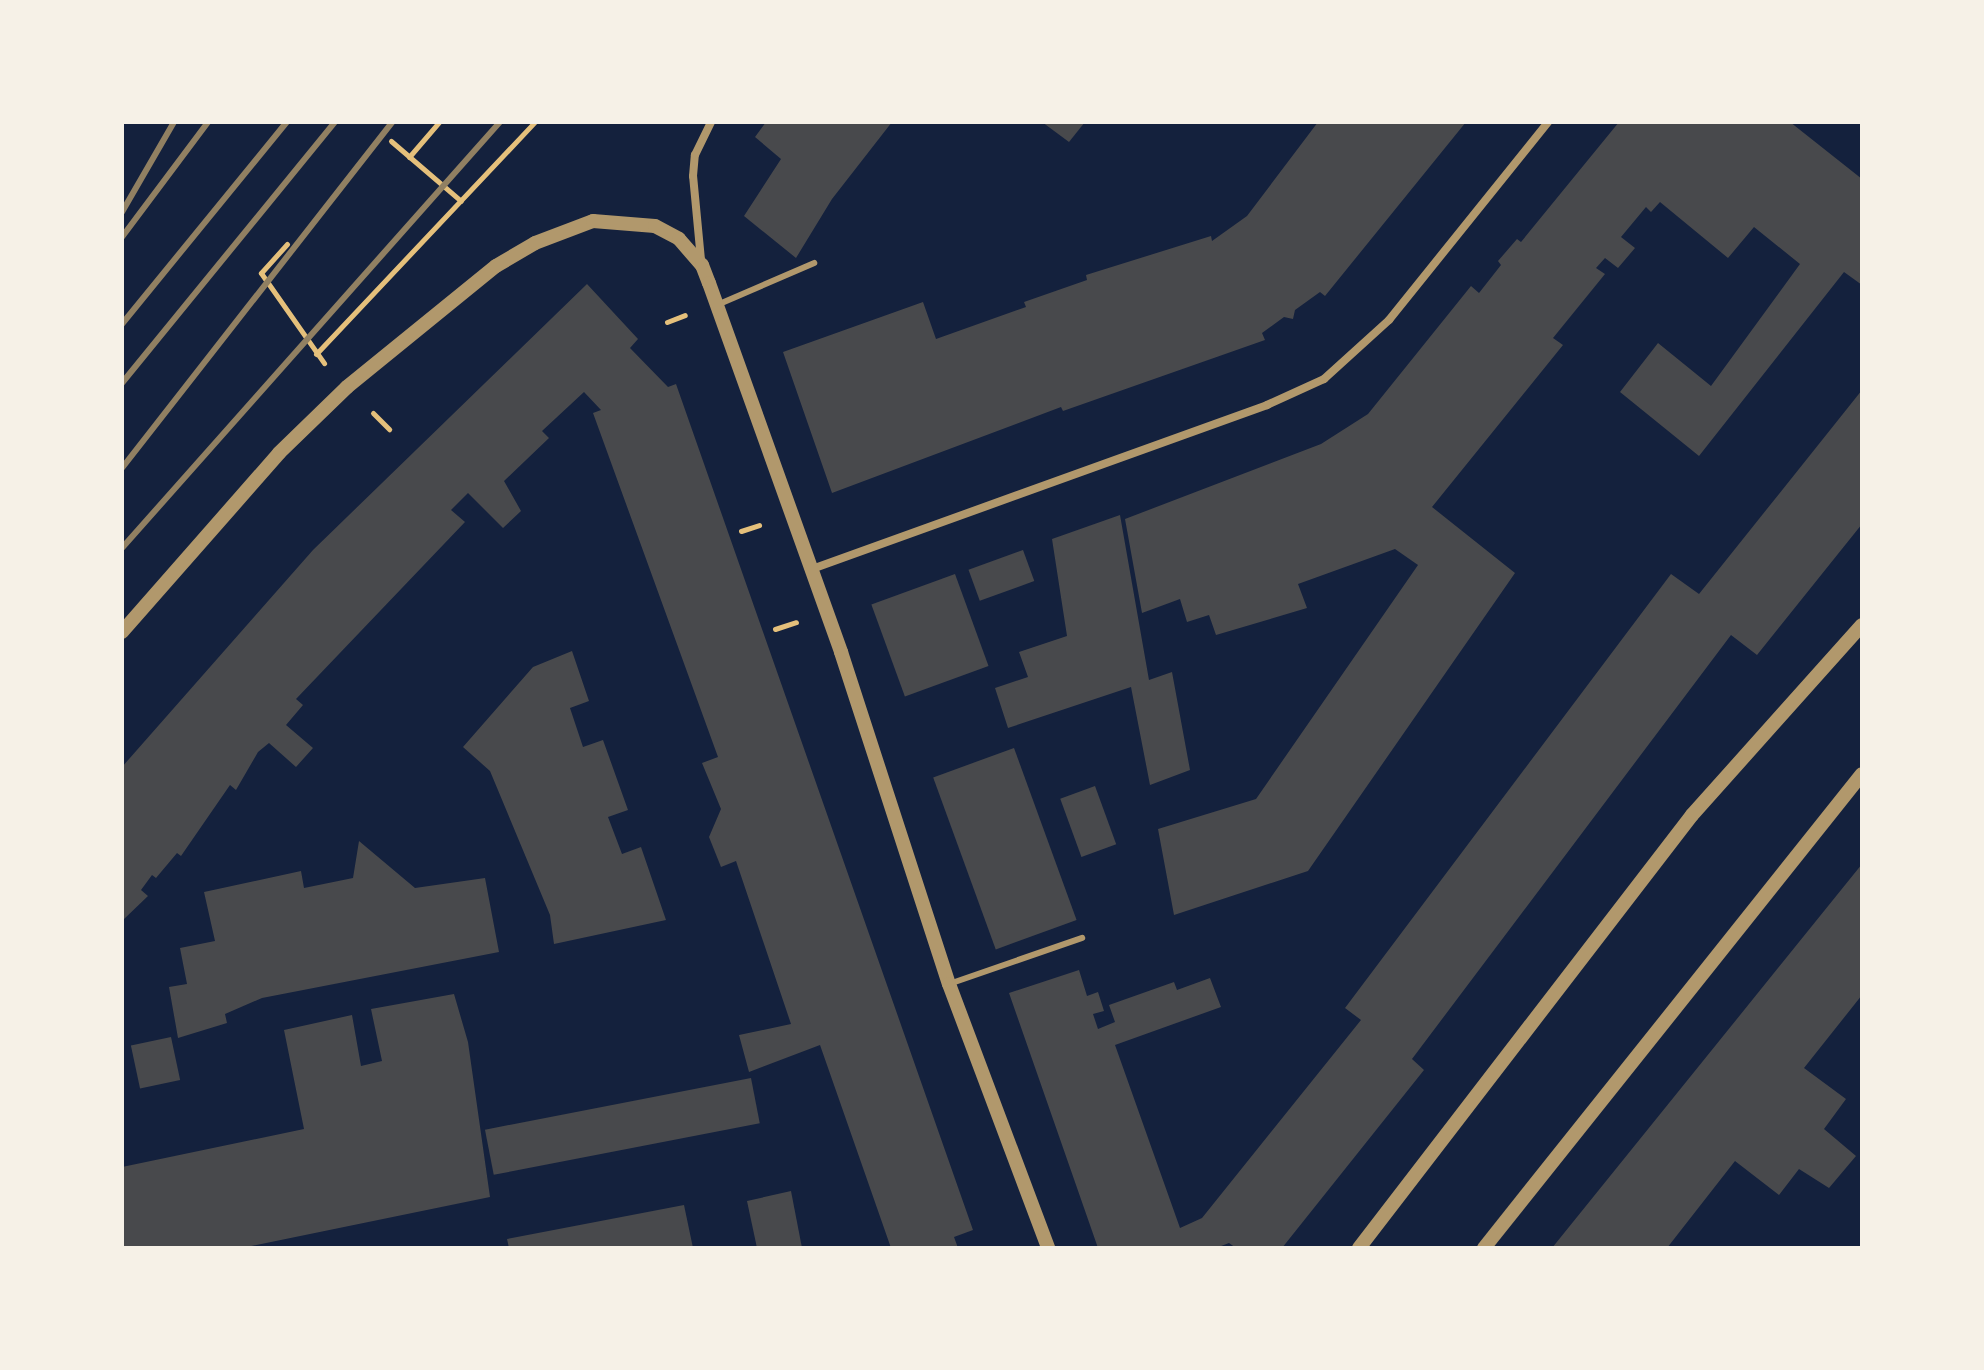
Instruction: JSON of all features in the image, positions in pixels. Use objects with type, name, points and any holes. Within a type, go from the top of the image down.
[{"type":"street","points":[[711,122],[695,155],[693,176],[702,265],[812,569],[949,984],[1048,1248]]},
{"type":"street","points":[[812,569],[1267,405],[1324,379],[1389,320],[1548,122]]},
{"type":"street","points":[[122,632],[243,490],[347,387],[496,266],[568,227],[624,220],[655,226],[679,239],[702,265]]},
{"type":"street","points":[[1359,1248],[1692,815],[1862,625]]},
{"type":"street","points":[[1484,1248],[1862,774]]},
{"type":"lane","points":[[717,305],[814,263]]},
{"type":"lane","points":[[949,984],[1082,938]]},
{"type":"path","points":[[409,157],[439,122]]},
{"type":"path","points":[[316,354],[535,122]]},
{"type":"path","points":[[391,141],[461,201]]},
{"type":"path","points":[[287,244],[261,273],[316,354],[389,429]]},
{"type":"building","points":[[766,122],[892,122],[832,199],[796,258],[744,216],[781,159],[755,137]]},
{"type":"building","points":[[1042,122],[1085,122],[1069,142]]},
{"type":"building","points":[[1318,122],[1466,122],[1325,296],[1320,292],[1295,310],[1293,319],[1284,317],[1262,333],[1265,340],[1063,411],[1061,407],[832,493],[783,352],[923,302],[936,339],[1026,307],[1024,302],[1087,280],[1086,275],[1211,236],[1212,241],[1247,216]]},
{"type":"building","points":[[1619,122],[1790,122],[1862,179],[1862,285],[1844,272],[1699,456],[1620,392],[1658,343],[1711,386],[1800,264],[1754,227],[1728,258],[1660,202],[1651,212],[1646,207],[1621,237],[1635,248],[1618,268],[1605,258],[1596,268],[1605,274],[1553,338],[1563,345],[1432,507],[1515,573],[1308,871],[1174,915],[1158,829],[1256,799],[1418,565],[1395,549],[1298,584],[1307,608],[1216,635],[1209,615],[1187,622],[1180,599],[1142,613],[1125,519],[1321,444],[1368,414],[1471,286],[1479,293],[1501,265],[1498,261],[1517,239],[1521,242]]},
{"type":"building","points":[[587,284],[638,339],[630,348],[668,387],[676,384],[973,1230],[954,1237],[958,1248],[891,1248],[820,1045],[749,1072],[739,1035],[791,1024],[736,861],[721,867],[709,837],[721,809],[702,763],[718,757],[593,413],[601,410],[584,392],[542,431],[549,438],[504,481],[521,511],[503,528],[468,493],[451,510],[465,522],[296,699],[303,705],[286,725],[313,748],[296,767],[269,743],[258,752],[236,790],[230,785],[181,856],[177,853],[156,878],[152,875],[141,890],[148,896],[122,921],[122,767],[313,550]]},
{"type":"building","points":[[1862,390],[1862,524],[1757,655],[1731,635],[1412,1059],[1424,1070],[1282,1248],[1236,1248],[1229,1243],[1216,1248],[1098,1248],[1009,993],[1079,970],[1087,996],[1098,992],[1104,1011],[1093,1014],[1098,1029],[1115,1022],[1109,1005],[1174,982],[1177,990],[1210,978],[1221,1007],[1115,1045],[1180,1228],[1202,1218],[1361,1020],[1345,1008],[1671,574],[1699,594]]},
{"type":"building","points":[[1120,515],[1149,680],[1172,672],[1190,770],[1150,785],[1131,687],[1008,728],[995,688],[1028,677],[1019,652],[1067,636],[1052,539]]},
{"type":"building","points":[[1023,550],[1034,581],[980,601],[968,570]]},
{"type":"building","points":[[955,574],[989,666],[905,697],[871,604]]},
{"type":"building","points":[[572,651],[589,701],[570,708],[583,747],[603,740],[628,810],[608,817],[622,854],[641,847],[666,920],[554,944],[550,915],[490,771],[463,747],[533,667]]},
{"type":"building","points":[[1014,748],[1077,920],[996,949],[933,777]]},
{"type":"building","points":[[1095,786],[1116,844],[1081,857],[1060,799]]},
{"type":"building","points":[[359,841],[415,888],[485,878],[499,952],[262,998],[225,1014],[227,1023],[178,1038],[169,987],[187,984],[180,948],[215,941],[204,892],[301,871],[304,888],[353,878]]},
{"type":"building","points":[[1862,864],[1862,995],[1804,1068],[1846,1099],[1824,1129],[1856,1156],[1829,1188],[1799,1169],[1779,1195],[1735,1161],[1667,1248],[1552,1248]]},
{"type":"building","points":[[454,994],[468,1042],[490,1197],[242,1248],[122,1248],[122,1167],[304,1129],[284,1030],[352,1015],[361,1066],[382,1061],[371,1009]]},
{"type":"building","points":[[171,1037],[180,1080],[140,1089],[131,1046]]},
{"type":"building","points":[[751,1078],[760,1123],[494,1175],[485,1130]]},
{"type":"building","points":[[791,1191],[802,1248],[757,1248],[747,1201]]},
{"type":"building","points":[[684,1205],[693,1248],[509,1248],[507,1239]]},
{"type":"railway","points":[[122,212],[174,122]]},
{"type":"railway","points":[[122,237],[208,122]]},
{"type":"railway","points":[[122,324],[287,122]]},
{"type":"railway","points":[[122,383],[335,122]]},
{"type":"railway","points":[[122,468],[392,122]]},
{"type":"railway","points":[[122,548],[500,122]]}]
